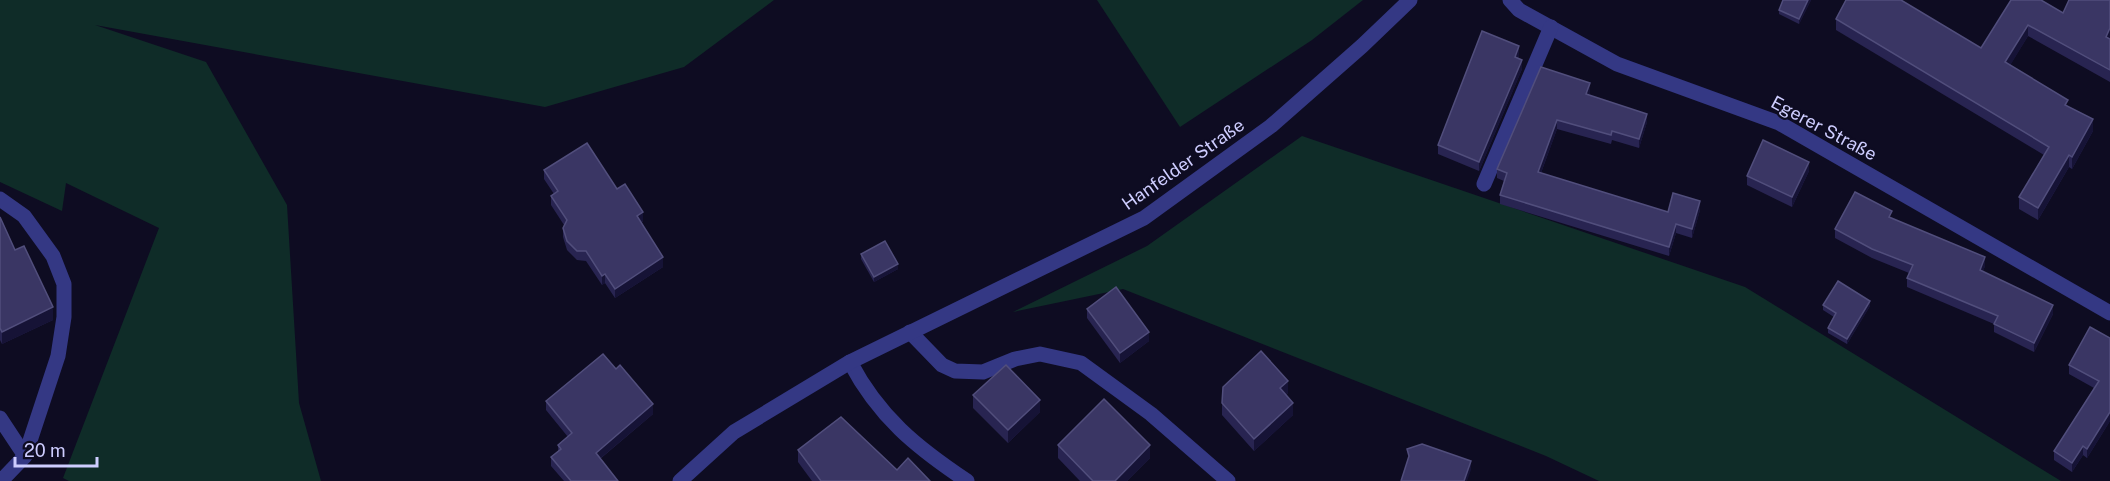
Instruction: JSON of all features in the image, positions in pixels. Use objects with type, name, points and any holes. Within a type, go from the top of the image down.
[{"type":"street","name":"Hanfelder Straße","points":[[680,481],[734,432],[850,362],[1144,218],[1271,126],[1362,46],[1410,0]]},
{"type":"street","name":"Egerer Straße","points":[[1510,0],[1520,10],[1617,64],[1779,123],[2110,313]]},
{"type":"street","points":[[1484,184],[1551,27]]},
{"type":"street","points":[[0,199],[24,216],[53,255],[64,284],[64,317],[58,356],[25,456],[1,481]]},
{"type":"street","points":[[910,332],[942,365],[955,371],[983,372],[1015,358],[1040,354],[1081,363],[1151,414],[1228,481]]},
{"type":"street","points":[[850,362],[863,386],[896,427],[967,481]]},
{"type":"street","points":[[0,418],[25,456]]},
{"type":"green space","points":[[0,0],[774,0],[684,67],[545,107],[95,25],[206,62],[287,205],[299,403],[321,481],[69,481],[63,478],[159,228],[66,183],[62,211],[0,182]]},
{"type":"green space","points":[[1097,0],[1363,0],[1312,40],[1180,127]]},
{"type":"green space","points":[[1302,136],[1745,287],[2061,481],[1599,481],[1546,456],[1123,289],[1013,312],[1147,246]]},
{"type":"building","points":[[1783,0],[1808,0],[1799,19],[1779,10]]},
{"type":"building","points":[[1846,0],[1901,0],[1981,48],[2011,0],[2041,0],[2063,13],[2069,0],[2110,0],[2110,28],[2106,37],[2110,39],[2110,70],[2028,25],[2005,62],[2068,100],[2065,105],[2093,119],[2072,157],[2069,155],[2038,208],[2019,197],[2049,147],[1836,19]]},
{"type":"building","points":[[1482,31],[1519,46],[1515,57],[1522,60],[1479,162],[1438,145]]},
{"type":"building","points":[[1541,67],[1590,83],[1586,94],[1647,114],[1639,139],[1612,131],[1611,135],[1557,120],[1538,172],[1668,212],[1673,193],[1700,201],[1692,229],[1676,224],[1669,247],[1500,195],[1507,173],[1497,169]]},
{"type":"building","points":[[1763,140],[1809,162],[1792,197],[1747,176]]},
{"type":"building","points":[[587,143],[617,189],[625,184],[643,212],[637,216],[663,257],[615,289],[605,274],[602,276],[586,251],[577,251],[567,241],[563,228],[567,220],[551,196],[558,191],[544,170]]},
{"type":"building","points":[[1855,192],[1892,211],[1889,217],[1985,257],[1980,270],[2053,305],[2034,343],[1994,324],[1998,316],[1907,278],[1913,265],[1872,249],[1835,229]]},
{"type":"building","points":[[0,217],[15,250],[24,246],[53,307],[2,332],[0,328]]},
{"type":"building","points":[[885,241],[898,264],[874,277],[861,254]]},
{"type":"building","points":[[1838,281],[1870,301],[1847,339],[1828,328],[1836,313],[1823,305]]},
{"type":"building","points":[[1116,287],[1149,332],[1120,353],[1087,309]]},
{"type":"building","points":[[2090,327],[2110,338],[2110,412],[2087,449],[2083,446],[2072,463],[2054,451],[2099,381],[2069,365]]},
{"type":"building","points":[[1261,351],[1288,381],[1280,388],[1293,403],[1254,439],[1222,403],[1223,387]]},
{"type":"building","points":[[603,354],[616,369],[620,365],[653,404],[596,453],[618,481],[571,481],[551,457],[561,449],[558,445],[572,433],[546,401]]},
{"type":"building","points":[[1006,365],[1040,400],[1008,430],[973,395]]},
{"type":"building","points":[[1104,399],[1150,445],[1115,481],[1093,481],[1058,445]]},
{"type":"building","points":[[841,417],[897,470],[908,458],[930,481],[821,481],[798,450]]},
{"type":"building","points":[[1422,444],[1471,461],[1464,481],[1401,481],[1409,456],[1407,449]]}]
